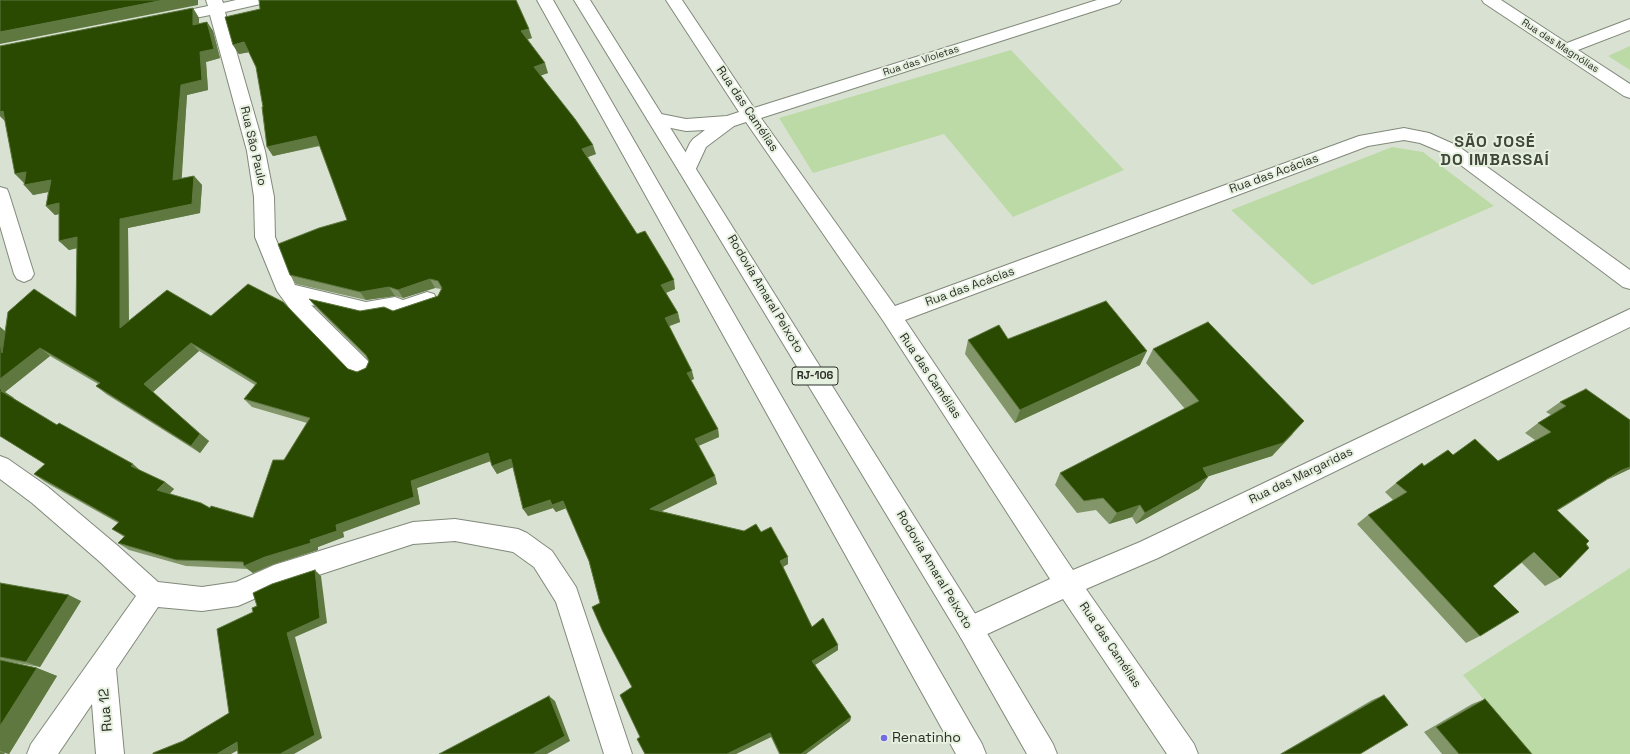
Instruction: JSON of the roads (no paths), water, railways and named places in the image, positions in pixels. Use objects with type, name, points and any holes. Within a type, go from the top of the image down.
[{"type":"main road","points":[[147,22],[215,4],[259,0]]},
{"type":"main road","points":[[546,0],[972,754]]},
{"type":"main road","name":"Rua das Camélias","points":[[674,0],[750,115],[891,316],[1068,584],[1184,754]]},
{"type":"main road","name":"Rua das Violetas","points":[[656,118],[686,125],[728,122],[1113,0]]},
{"type":"main road","name":"Rua das Magnólias","points":[[1490,0],[1630,92]]},
{"type":"main road","name":"Rodovia Amaral Peixoto","points":[[587,2],[656,118],[970,629],[1044,754]]},
{"type":"main road","name":"Rua São Paulo","points":[[215,4],[256,151],[264,197],[265,238],[287,291],[300,307],[363,370]]},
{"type":"main road","points":[[1566,49],[1630,24]]},
{"type":"main road","name":"Rua das Violetas","points":[[687,168],[699,143],[728,122]]},
{"type":"main road","name":"Rua das Acácias","points":[[891,316],[1365,140],[1404,134],[1423,137],[1452,150],[1630,281]]},
{"type":"main road","points":[[0,194],[24,274]]},
{"type":"main road","points":[[287,291],[366,310],[395,305],[398,310],[435,297]]},
{"type":"main road","name":"Rua das Margaridas","points":[[970,629],[1068,584],[1149,550],[1630,316]]},
{"type":"main road","points":[[0,466],[40,495],[109,554],[152,594],[202,599],[238,594],[274,577],[413,533],[455,530],[518,541],[543,559],[567,596],[618,754]]},
{"type":"main road","points":[[41,754],[152,594]]},
{"type":"main road","name":"Rua 12","points":[[102,667],[110,754]]},
{"type":"place","name":"Renatinho","points":[[884,738]]},
{"type":"district","name":"SÃO JOSÉ DO IMBASSAÍ","points":[[1495,152]]}]
